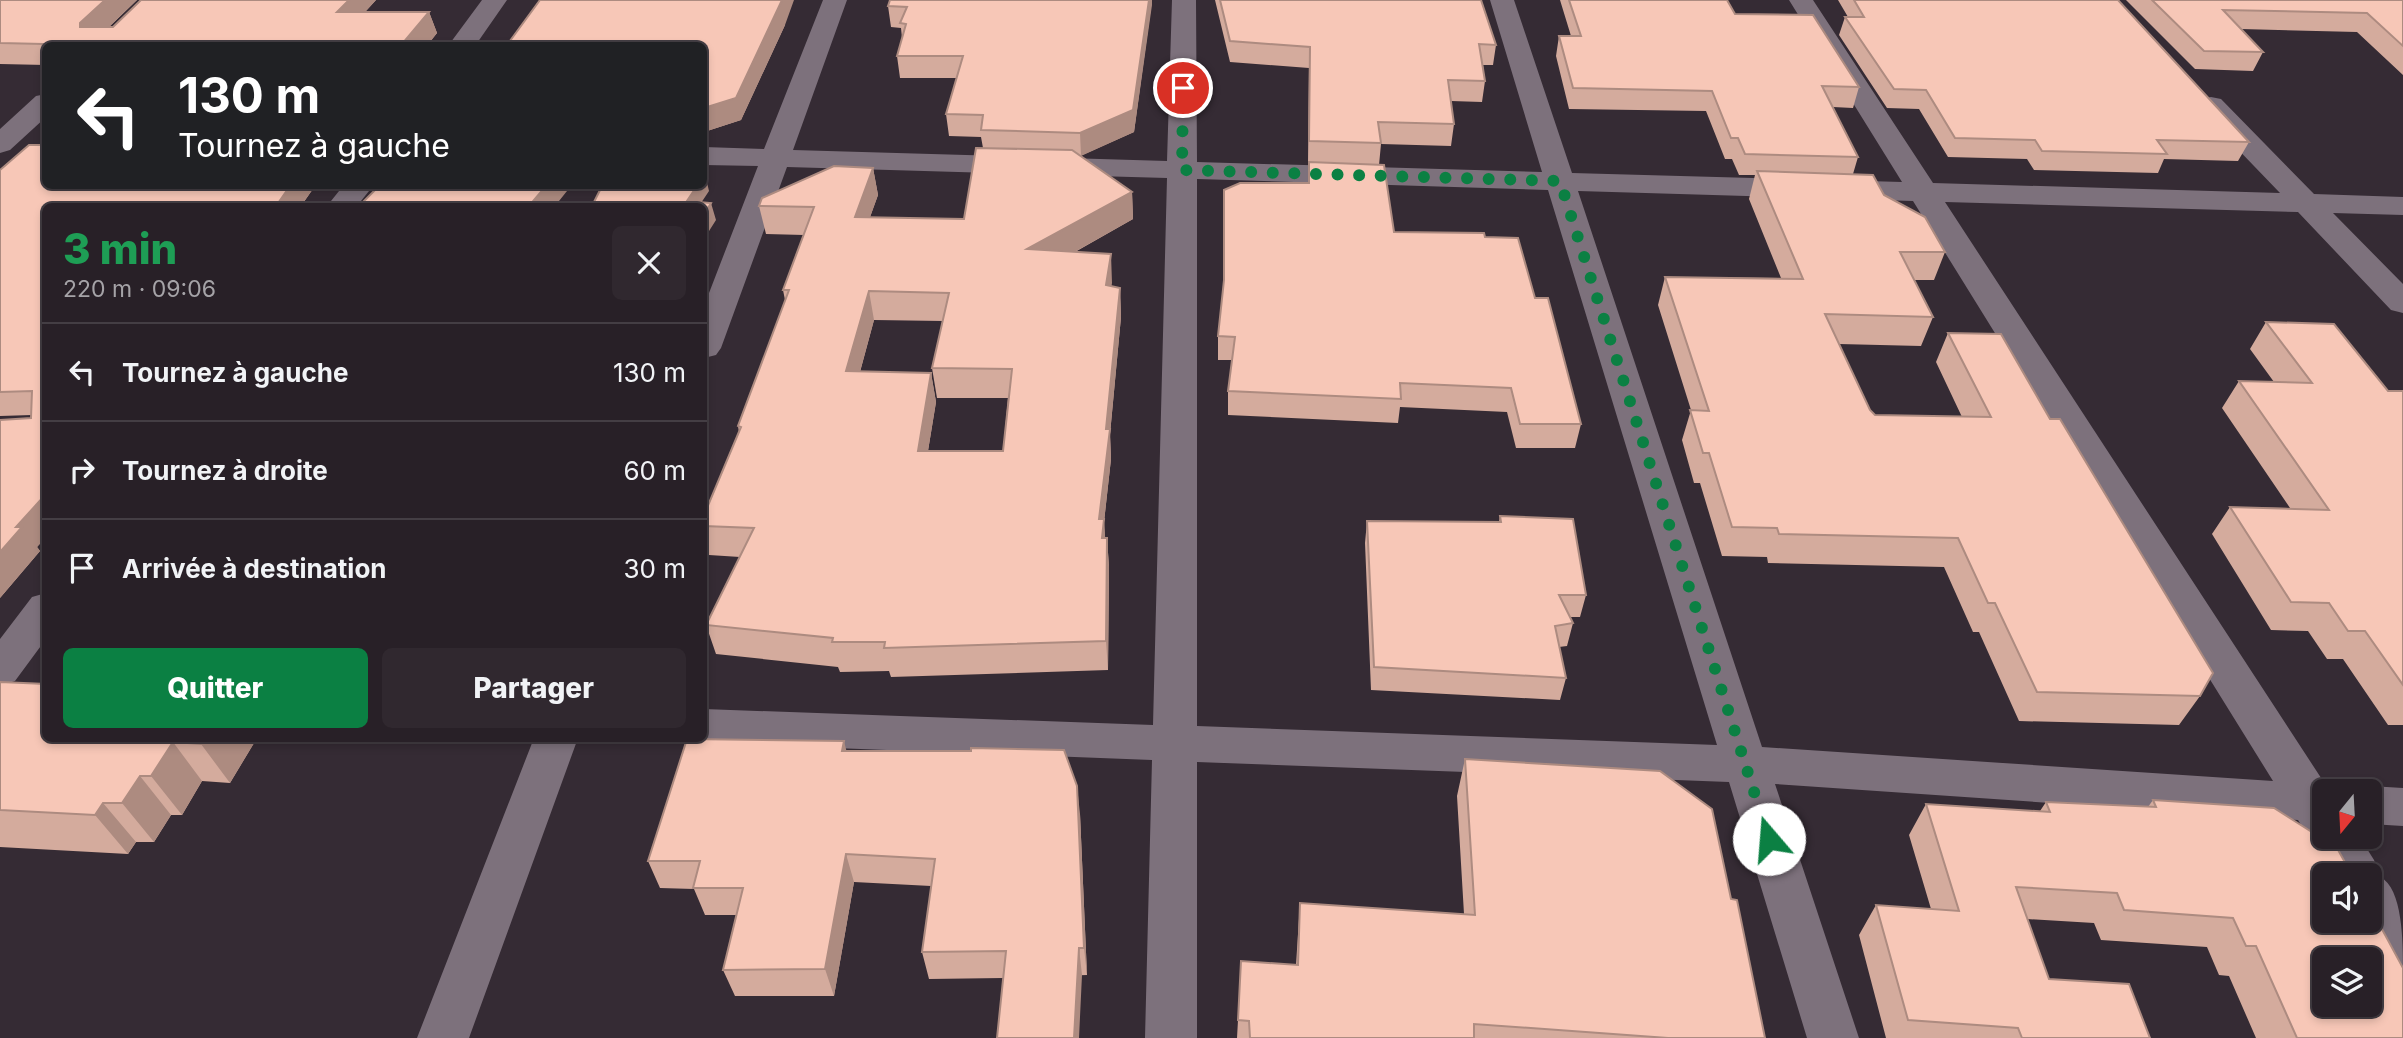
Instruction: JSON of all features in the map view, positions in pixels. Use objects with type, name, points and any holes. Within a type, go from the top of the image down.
[{"type":"street","points":[[464,42],[495,0]]},
{"type":"street","points":[[707,340],[835,0]]},
{"type":"street","points":[[1171,1038],[1184,0]]},
{"type":"street","points":[[1502,0],[1833,1038]]},
{"type":"street","points":[[1801,0],[2312,799]]},
{"type":"street","points":[[2192,85],[2403,303]]},
{"type":"street","points":[[4,136],[42,105]]},
{"type":"street","points":[[4,136],[42,134]]},
{"type":"street","points":[[707,156],[2403,206]]},
{"type":"street","points":[[344,203],[356,189]]},
{"type":"street","points":[[11,683],[42,617]]},
{"type":"street","points":[[707,726],[1746,764],[2312,815]]},
{"type":"street","points":[[443,1038],[554,742]]},
{"type":"street","points":[[2382,806],[2403,807]]},
{"type":"street","points":[[2382,913],[2403,947]]},
{"type":"building","points":[[0,0],[105,0],[80,23],[80,27],[113,27],[141,0],[349,0],[337,12],[429,12],[404,42],[0,43]]},
{"type":"building","points":[[540,0],[782,0],[736,98],[707,107],[707,42],[509,42]]},
{"type":"building","points":[[890,0],[1149,0],[1133,110],[1080,133],[981,130],[983,115],[946,114],[963,56],[897,56],[906,24],[900,23],[907,7],[888,6]]},
{"type":"building","points":[[1220,0],[1481,0],[1496,45],[1479,44],[1485,81],[1448,80],[1454,124],[1378,122],[1381,143],[1309,141],[1310,47],[1230,41]]},
{"type":"building","points":[[1569,0],[1727,0],[1735,14],[1813,15],[1859,87],[1822,86],[1858,157],[1745,154],[1738,138],[1731,138],[1712,91],[1573,88],[1559,36],[1581,36]]},
{"type":"building","points":[[1854,0],[2118,0],[2249,142],[2157,140],[2167,154],[2042,151],[2035,140],[1955,138],[1926,90],[1894,89],[1845,17],[1864,17]]},
{"type":"building","points":[[2152,0],[2403,0],[2403,46],[2367,13],[2223,10],[2263,52],[2204,51]]},
{"type":"building","points":[[29,145],[42,145],[42,189],[288,189],[278,203],[42,203],[42,498],[16,527],[22,527],[0,552],[0,420],[31,418],[32,391],[0,392],[0,170]]},
{"type":"building","points":[[976,148],[1072,150],[1132,192],[1027,249],[1111,254],[1106,285],[1120,288],[1106,429],[1110,429],[1099,519],[1104,519],[1102,538],[1107,538],[1106,641],[884,648],[885,642],[832,642],[833,638],[707,625],[754,528],[707,526],[707,508],[741,427],[738,426],[789,290],[783,290],[814,207],[759,206],[762,198],[834,166],[873,168],[855,217],[964,219]],"holes":[[[869,291],[949,293],[932,368],[1012,369],[1003,451],[918,451],[931,373],[846,371]]]},
{"type":"building","points":[[1309,162],[1384,165],[1394,232],[1484,233],[1485,237],[1518,238],[1535,298],[1548,298],[1581,424],[1520,424],[1511,388],[1400,383],[1401,399],[1228,391],[1235,337],[1218,336],[1224,280],[1224,190],[1240,183],[1309,183]]},
{"type":"building","points":[[1757,171],[1873,175],[1884,195],[1925,217],[1945,252],[1900,252],[1933,317],[1825,314],[1870,410],[1875,415],[1991,417],[1948,333],[2001,334],[2050,419],[2060,419],[2213,673],[2200,696],[2037,692],[1995,603],[1988,603],[1958,538],[1779,534],[1777,528],[1732,527],[1709,453],[1703,453],[1690,410],[1709,411],[1665,277],[1803,279]]},
{"type":"building","points":[[376,189],[543,189],[532,203],[362,203]]},
{"type":"building","points":[[600,189],[695,189],[687,201],[711,203],[707,210],[707,203],[594,203]]},
{"type":"building","points":[[2266,322],[2334,324],[2388,391],[2403,391],[2403,685],[2365,631],[2348,631],[2329,603],[2291,602],[2230,507],[2329,510],[2239,381],[2312,383]]},
{"type":"building","points":[[1500,516],[1573,519],[1586,595],[1559,595],[1573,623],[1555,626],[1566,678],[1374,667],[1367,521],[1501,522]]},
{"type":"building","points":[[0,682],[42,684],[42,742],[173,742],[151,776],[140,776],[122,803],[103,803],[95,815],[0,810]]},
{"type":"building","points":[[707,739],[844,741],[842,751],[971,751],[971,748],[1064,750],[1077,786],[1084,948],[1079,948],[1074,1038],[997,1038],[1006,951],[922,952],[935,859],[846,854],[825,969],[723,970],[743,888],[693,888],[700,861],[648,861],[686,742],[707,742]]},
{"type":"building","points":[[1465,759],[1660,771],[1712,809],[1731,899],[1737,900],[1765,1038],[1668,1038],[1474,1024],[1474,1038],[1250,1038],[1249,1021],[1238,1020],[1241,961],[1298,965],[1300,903],[1475,915]]},
{"type":"building","points":[[2153,800],[2274,808],[2312,832],[2312,849],[2338,849],[2345,863],[2312,863],[2312,933],[2382,933],[2382,929],[2403,968],[2403,1038],[2297,1038],[2256,946],[2246,946],[2233,918],[2124,910],[2117,893],[2016,887],[2049,979],[2129,984],[2150,1038],[2022,1038],[2018,1028],[1908,1020],[1876,905],[1959,911],[1926,804],[2050,812],[2046,802],[2156,807]]},
{"type":"route","points":[[1183,88],[1182,170],[1560,181],[1769,839]]}]
